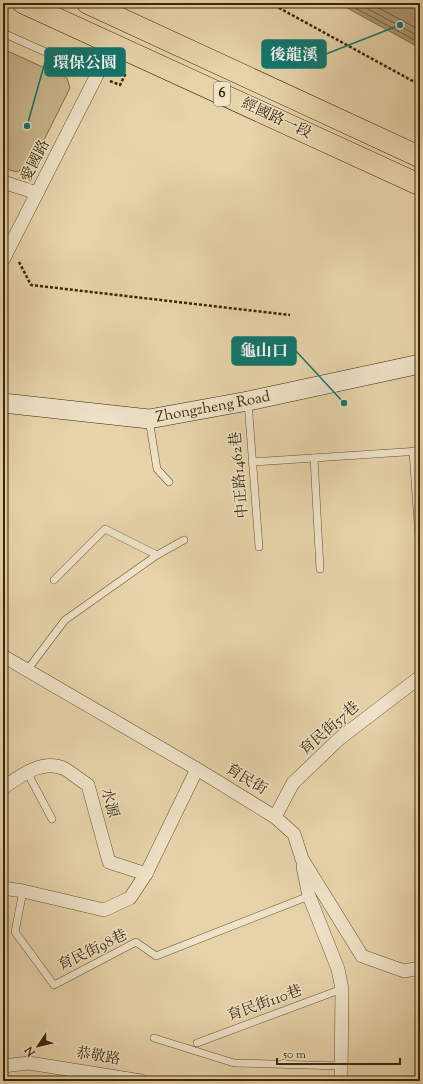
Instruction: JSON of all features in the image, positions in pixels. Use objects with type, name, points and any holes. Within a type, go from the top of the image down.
[{"type":"main road","name":"經國路一段","points":[[23,3],[420,185]]},
{"type":"main road","name":"經國路一段","points":[[87,3],[420,157]]},
{"type":"street","name":"愛國路","points":[[3,260],[97,75]]},
{"type":"street","points":[[3,182],[38,193]]},
{"type":"street","name":"Zhongzheng Road","points":[[3,403],[149,419],[248,401],[420,364]]},
{"type":"street","name":"育民街","points":[[3,656],[28,669],[197,769],[275,817],[294,834],[302,859],[362,956],[404,971],[420,968]]},
{"type":"street","name":"育民街57巷","points":[[275,817],[293,783],[339,740],[420,677]]},
{"type":"street","name":"水源","points":[[3,788],[26,772],[54,765],[64,769],[88,785],[109,862],[146,874]]},
{"type":"street","points":[[3,888],[23,891],[104,910],[130,898],[146,874],[197,769]]},
{"type":"street","points":[[302,859],[309,896],[338,969],[342,989],[341,1081]]},
{"type":"street","name":"恭敬路","points":[[3,1066],[29,1063],[140,1081]]},
{"type":"lane","points":[[3,33],[97,75]]},
{"type":"lane","name":"中正路1462巷","points":[[248,401],[259,547]]},
{"type":"lane","points":[[149,419],[157,469],[169,482]]},
{"type":"lane","points":[[252,462],[417,451],[420,552]]},
{"type":"lane","points":[[314,458],[320,569]]},
{"type":"lane","points":[[54,580],[105,529],[157,555]]},
{"type":"lane","points":[[28,669],[65,620],[157,555],[184,540]]},
{"type":"lane","points":[[26,772],[52,819]]},
{"type":"lane","name":"育民街98巷","points":[[23,891],[15,932],[54,985],[136,942],[156,956],[309,896]]},
{"type":"lane","name":"育民街110巷","points":[[197,1043],[342,989]]},
{"type":"lane","points":[[154,1038],[234,1063],[341,1066]]},
{"type":"path","points":[[270,3],[420,85]]},
{"type":"path","points":[[97,75],[120,85],[126,74]]},
{"type":"path","points":[[10,246],[31,285],[290,315]]},
{"type":"shaded area","points":[[3,49],[67,78],[70,88],[32,164],[17,172],[3,168]]},
{"type":"water","points":[[338,3],[420,3],[420,48]]},
{"type":"place","name":"後龍溪","points":[[400,25]]},
{"type":"place","name":"環保公園","points":[[27,126]]},
{"type":"place","name":"龜山口","points":[[344,403]]}]
